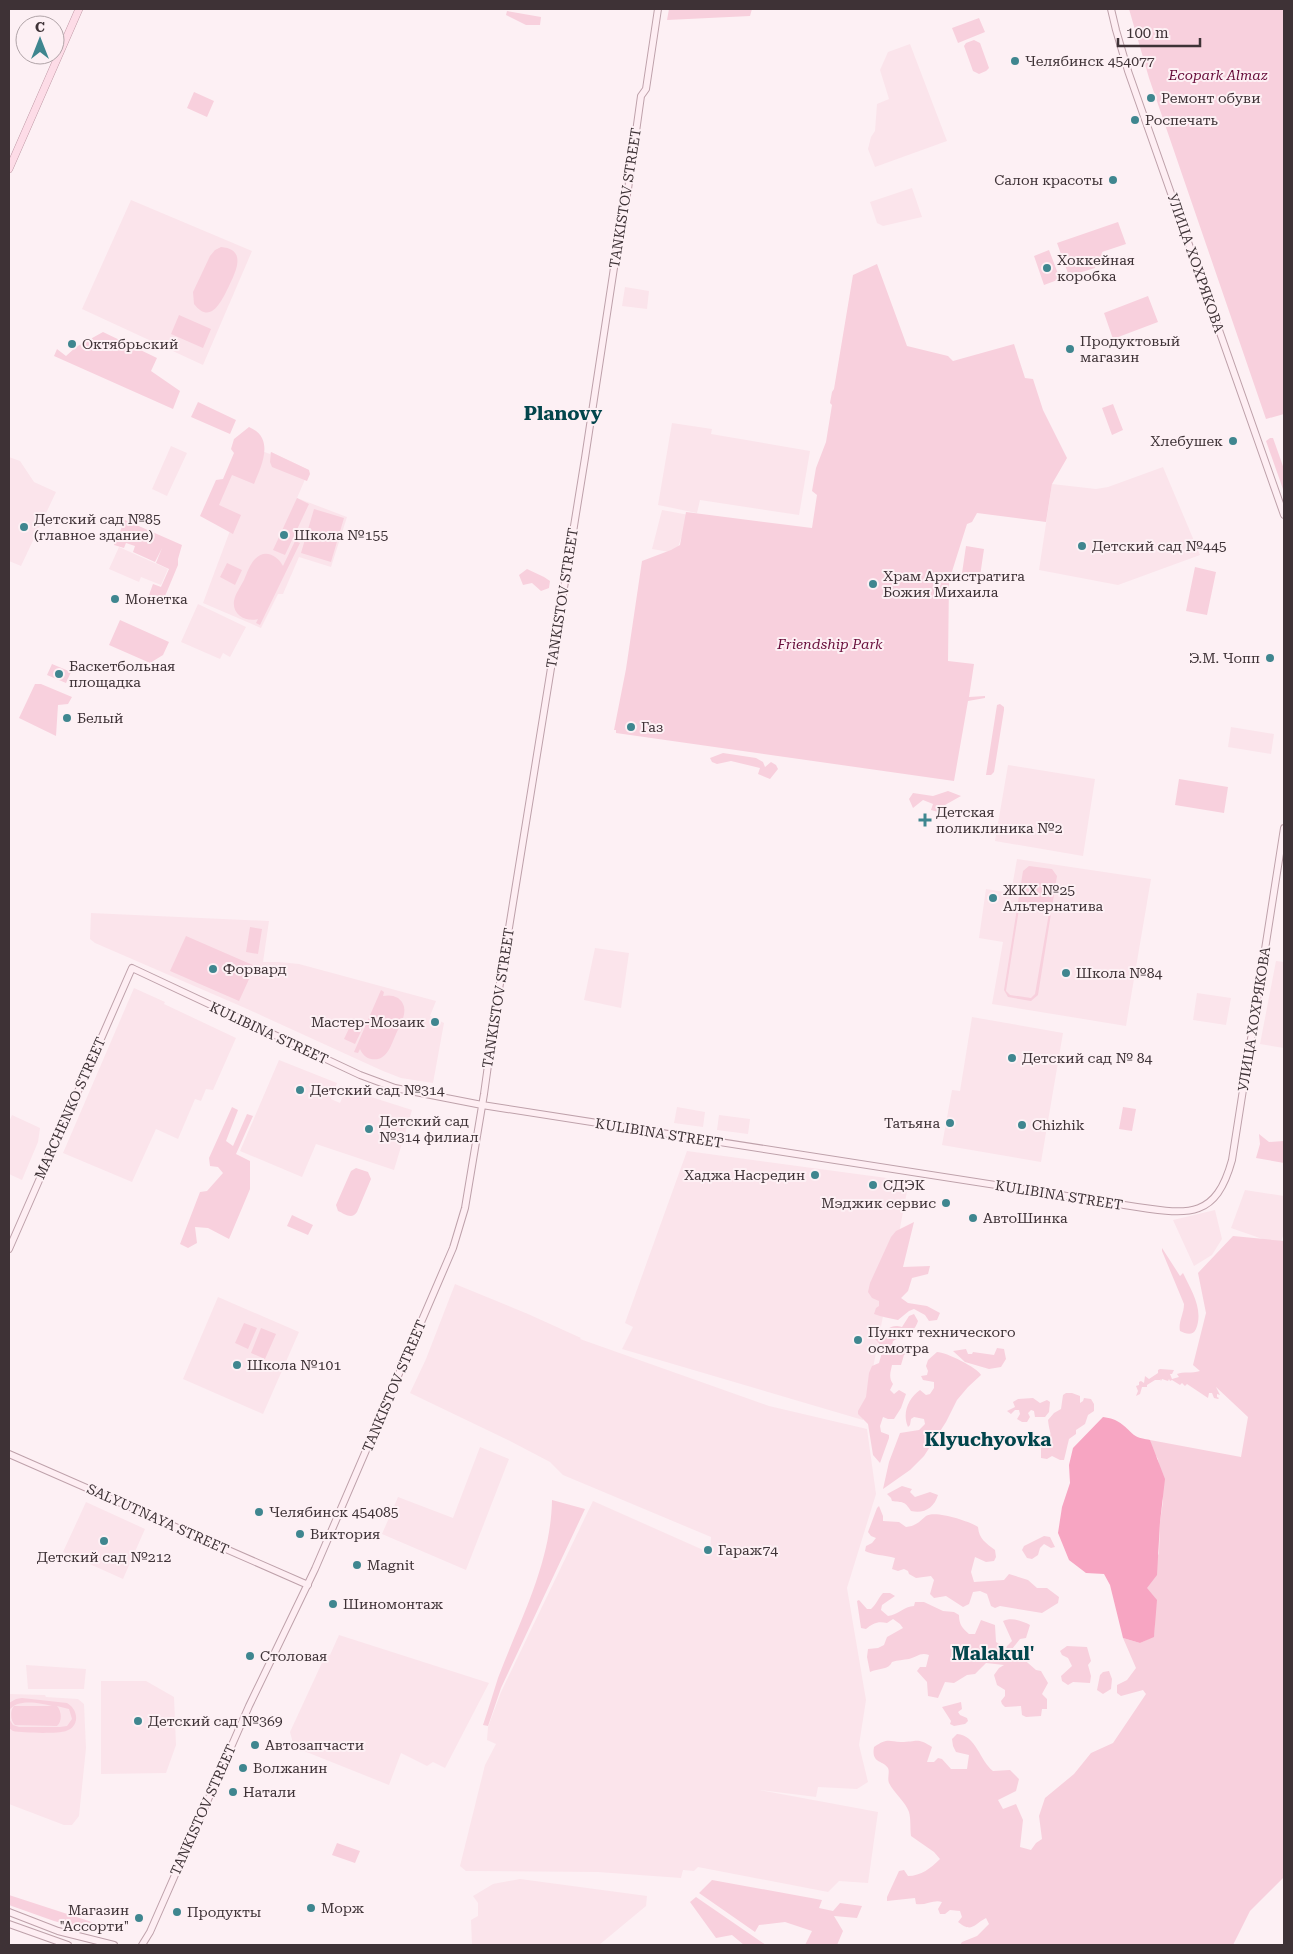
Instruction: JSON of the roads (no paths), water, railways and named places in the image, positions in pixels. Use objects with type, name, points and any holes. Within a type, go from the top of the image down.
[{"type":"main road","points":[[9,169],[79,9]]},
{"type":"main road","name":"TANKISTOV STREET","points":[[142,1945],[150,1932],[248,1706],[308,1585],[453,1248],[465,1208],[584,468],[641,96],[646,89],[658,9]]},
{"type":"main road","name":"УЛИЦА ХОХРЯКОВА","points":[[1111,9],[1128,71],[1284,516]]},
{"type":"main road","name":"УЛИЦА ХОХРЯКОВА","points":[[1208,1204],[1219,1194],[1228,1175],[1232,1160],[1284,828]]},
{"type":"main road","name":"KULIBINA STREET","points":[[132,968],[360,1075],[395,1088],[482,1105],[1162,1211],[1182,1212],[1208,1204]]},
{"type":"main road","name":"MARCHENKO STREET","points":[[9,1249],[132,968]]},
{"type":"main road","name":"SALYUTNAYA STREET","points":[[9,1454],[308,1585]]},
{"type":"main road","points":[[9,1912],[58,1931],[114,1945]]},
{"type":"main road","points":[[9,1924],[68,1945]]},
{"type":"main road","name":"TANKISTOV STREET","points":[[148,1945],[150,1932]]},
{"type":"place","name":"Челябинск 454077","points":[[1015,61]]},
{"type":"place","name":"Ремонт обуви","points":[[1151,98]]},
{"type":"place","name":"Роспечать","points":[[1135,120]]},
{"type":"place","name":"Салон красоты","points":[[1113,180]]},
{"type":"place","name":"Хоккейная коробка","points":[[1047,268]]},
{"type":"place","name":"Октябрьский","points":[[72,344]]},
{"type":"place","name":"Продуктовый магазин","points":[[1070,349]]},
{"type":"place","name":"Хлебушек","points":[[1233,441]]},
{"type":"place","name":"Детский сад №85 (главное здание)","points":[[24,527]]},
{"type":"place","name":"Школа №155","points":[[284,535]]},
{"type":"place","name":"Детский сад №445","points":[[1082,546]]},
{"type":"place","name":"Храм Архистратига Божия Михаила","points":[[873,584]]},
{"type":"place","name":"Монетка","points":[[115,599]]},
{"type":"place","name":"Э.М. Чопп","points":[[1270,658]]},
{"type":"place","name":"Баскетбольная площадка","points":[[59,674]]},
{"type":"place","name":"Белый","points":[[67,718]]},
{"type":"place","name":"Газ","points":[[631,727]]},
{"type":"place","name":"Детская поликлиника №2","points":[[925,820]]},
{"type":"place","name":"ЖКХ №25 Альтернатива","points":[[993,898]]},
{"type":"place","name":"Форвард","points":[[213,969]]},
{"type":"place","name":"Школа №84","points":[[1066,973]]},
{"type":"place","name":"Мастер-Мозаик","points":[[435,1022]]},
{"type":"place","name":"Детский сад № 84","points":[[1012,1058]]},
{"type":"place","name":"Детский сад №314","points":[[300,1090]]},
{"type":"place","name":"Татьяна","points":[[950,1123]]},
{"type":"place","name":"Chizhik","points":[[1022,1125]]},
{"type":"place","name":"Детский сад №314 филиал","points":[[369,1129]]},
{"type":"place","name":"Хаджа Насредин","points":[[815,1175]]},
{"type":"place","name":"СДЭК","points":[[873,1185]]},
{"type":"place","name":"Мэджик сервис","points":[[946,1203]]},
{"type":"place","name":"АвтоШинка","points":[[973,1218]]},
{"type":"place","name":"Пункт технического осмотра","points":[[858,1340]]},
{"type":"place","name":"Школа №101","points":[[237,1365]]},
{"type":"place","name":"Челябинск 454085","points":[[259,1512]]},
{"type":"place","name":"Виктория","points":[[300,1534]]},
{"type":"place","name":"Детский сад №212","points":[[104,1541]]},
{"type":"place","name":"Гараж74","points":[[708,1550]]},
{"type":"place","name":"Magnit","points":[[357,1565]]},
{"type":"place","name":"Шиномонтаж","points":[[333,1604]]},
{"type":"place","name":"Столовая","points":[[250,1656]]},
{"type":"place","name":"Детский сад №369","points":[[138,1721]]},
{"type":"place","name":"Автозапчасти","points":[[255,1745]]},
{"type":"place","name":"Волжанин","points":[[243,1768]]},
{"type":"place","name":"Натали","points":[[233,1792]]},
{"type":"place","name":"Морж","points":[[311,1908]]},
{"type":"place","name":"Продукты","points":[[177,1912]]},
{"type":"place","name":"Магазин \"Ассорти\"","points":[[139,1918]]},
{"type":"district","name":"Planovy","points":[[563,413]]},
{"type":"district","name":"Klyuchyovka","points":[[988,1439]]},
{"type":"district","name":"Malakul'","points":[[993,1653]]},
{"type":"park label","name":"Ecopark Almaz","points":[[1218,75]]},
{"type":"park label","name":"Friendship Park","points":[[830,644]]}]
